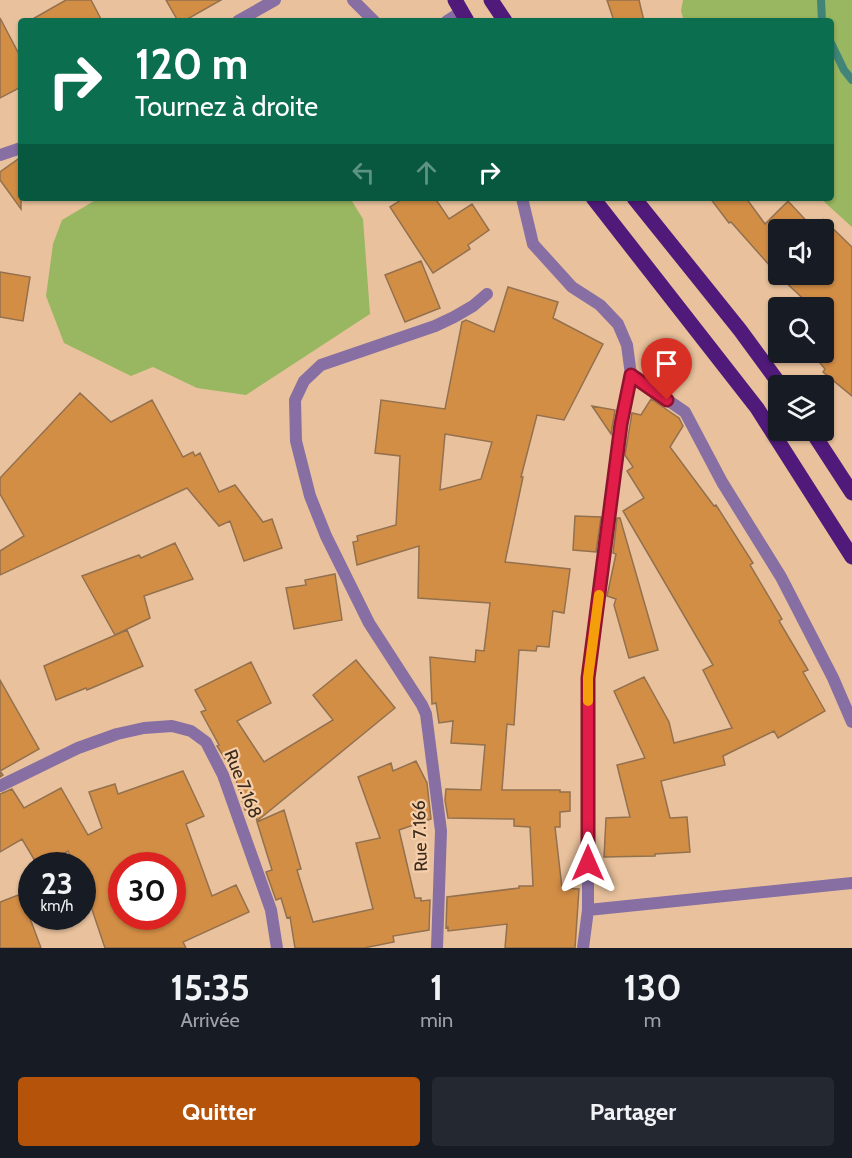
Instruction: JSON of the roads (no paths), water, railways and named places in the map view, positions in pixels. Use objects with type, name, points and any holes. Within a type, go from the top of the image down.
[{"type":"main road","points":[[491,0],[503,18]]},
{"type":"main road","points":[[595,201],[757,408],[852,557]]},
{"type":"main road","points":[[636,201],[740,330],[773,375]]},
{"type":"main road","points":[[818,441],[852,493]]},
{"type":"street","points":[[243,18],[275,0]]},
{"type":"street","points":[[353,0],[371,18]]},
{"type":"street","points":[[0,155],[18,149]]},
{"type":"street","points":[[523,201],[534,244],[572,287],[600,305],[618,324],[627,345],[631,375],[621,424],[588,678],[588,909],[584,948]]},
{"type":"street","name":"Rue 7.166","points":[[438,948],[441,831],[428,723],[422,705],[369,623],[318,516],[310,496],[296,441],[295,400],[304,381],[321,365],[435,326],[473,306],[487,294]]},
{"type":"street","points":[[631,375],[685,412],[722,482],[781,577],[833,678],[852,722]]},
{"type":"street","name":"Rue 7.168","points":[[0,786],[78,748],[117,734],[144,728],[172,726],[191,731],[206,742],[223,775],[271,910],[277,948]]},
{"type":"street","points":[[588,909],[852,883]]},
{"type":"waterway","points":[[821,0],[822,18]]},
{"type":"waterway","points":[[834,49],[844,70],[852,80]]}]
